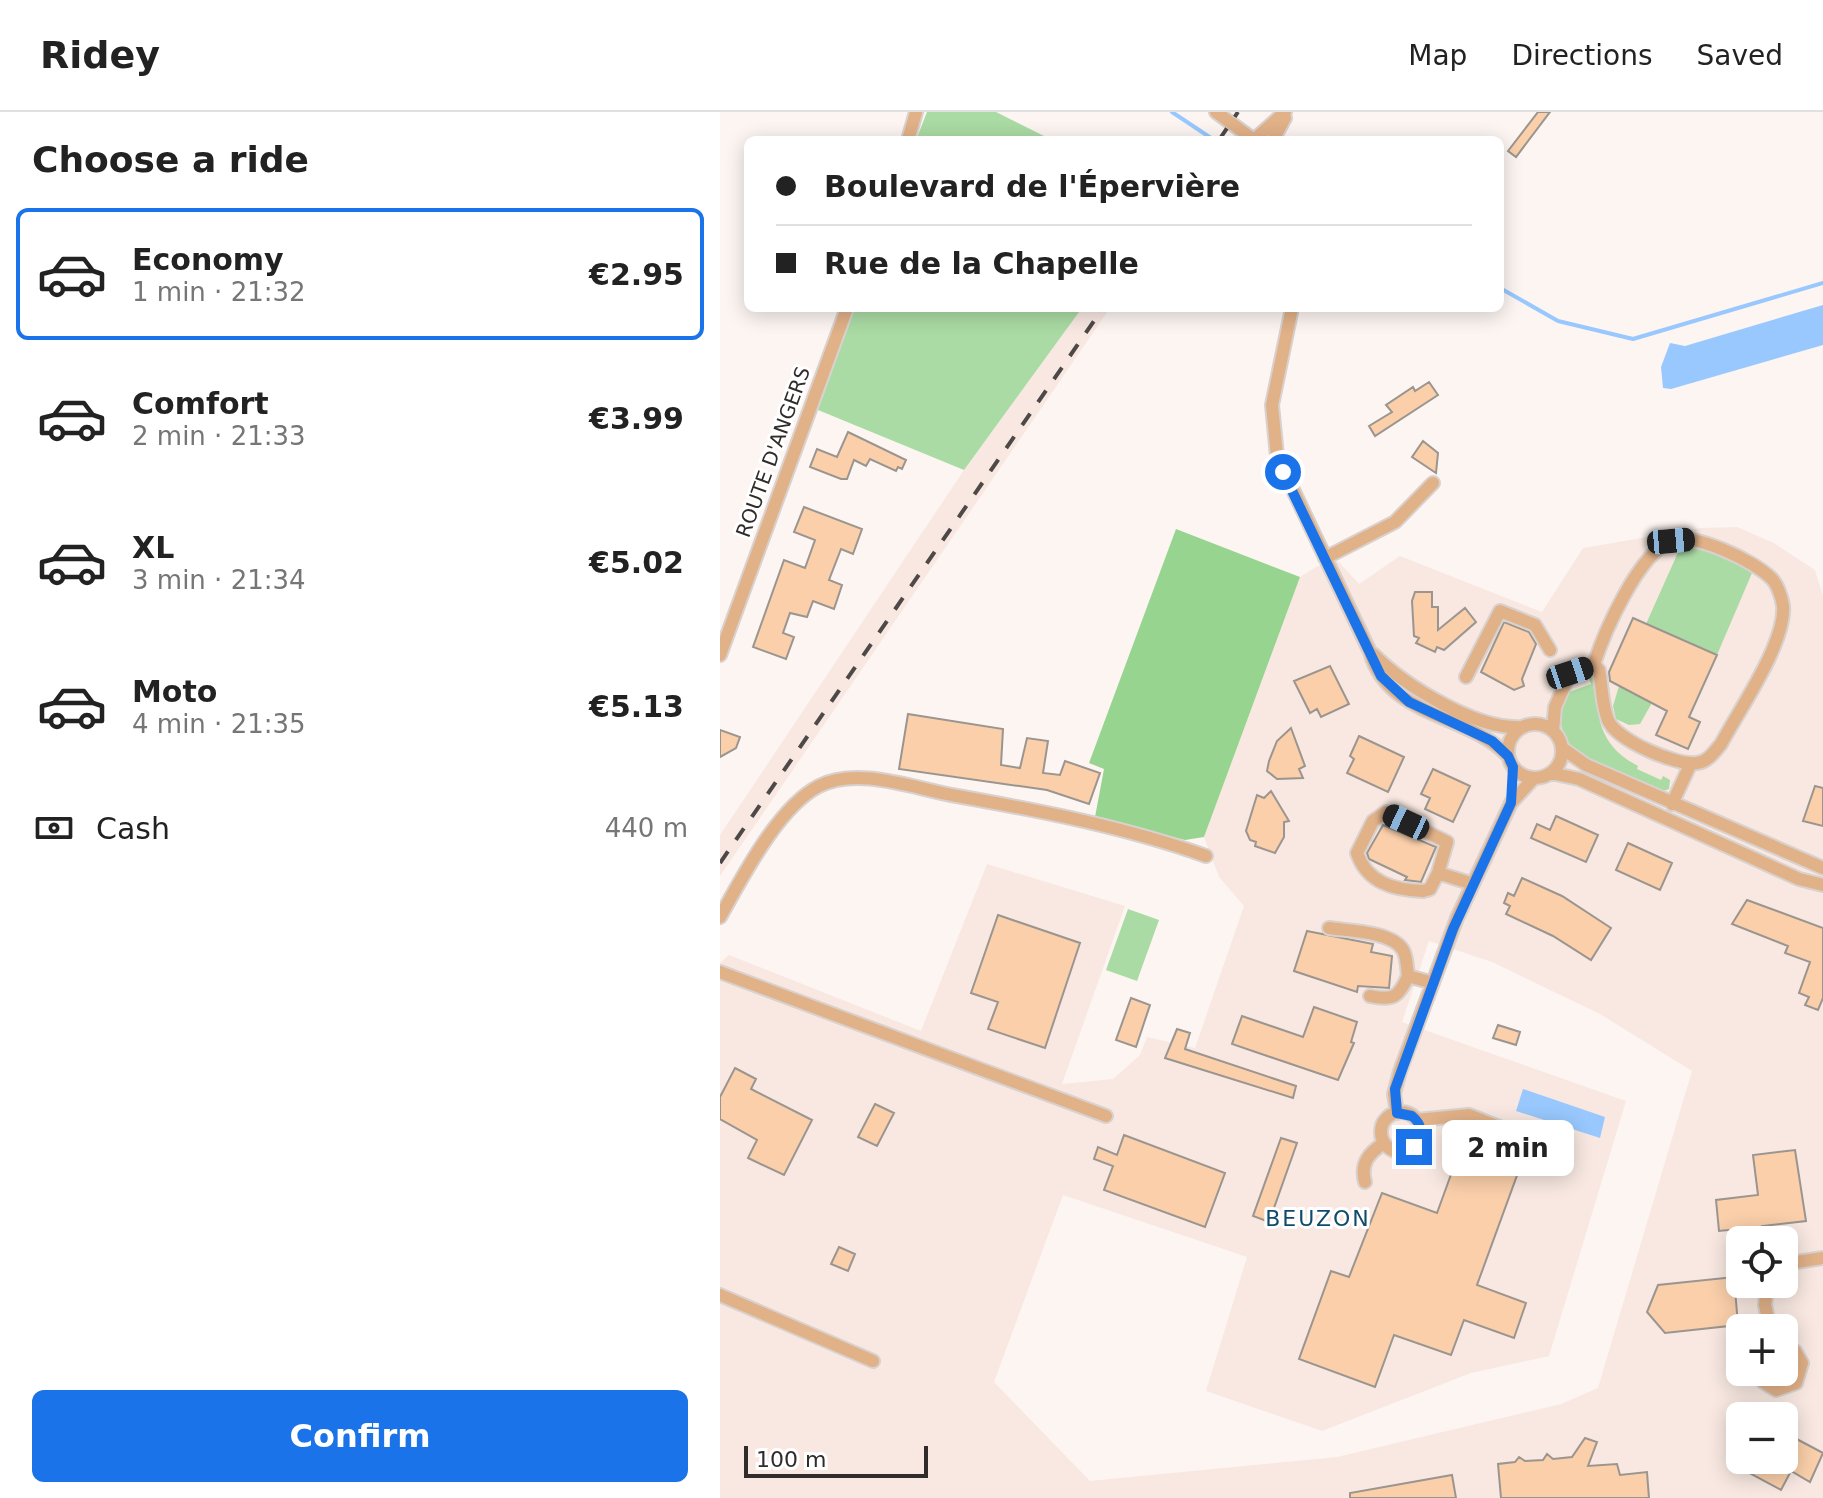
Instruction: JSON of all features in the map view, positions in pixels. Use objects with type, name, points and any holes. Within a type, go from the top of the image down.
[{"type":"street","points":[[909,136],[916,112]]},
{"type":"street","points":[[1216,112],[1249,136]]},
{"type":"street","points":[[1259,136],[1287,112]]},
{"type":"street","points":[[1275,136],[1287,112]]},
{"type":"street","name":"ROUTE D'ANGERS","points":[[720,655],[846,312]]},
{"type":"street","points":[[1291,312],[1274,394],[1273,437],[1283,472],[1375,668],[1399,695],[1421,709],[1492,741],[1511,762],[1534,778]]},
{"type":"street","points":[[1325,558],[1395,522],[1433,483]]},
{"type":"street","points":[[1694,539],[1750,562],[1774,579],[1783,605],[1779,634],[1721,744],[1708,759],[1691,763],[1661,755],[1618,734],[1608,721],[1599,670],[1594,664],[1601,642],[1628,592],[1652,556],[1671,541],[1694,539]]},
{"type":"street","points":[[1466,677],[1500,611],[1535,625],[1550,650]]},
{"type":"street","points":[[1370,652],[1402,680],[1488,722],[1553,731]]},
{"type":"street","points":[[1594,664],[1570,673],[1555,707],[1553,731],[1562,748],[1586,765],[1823,868]]},
{"type":"street","points":[[1511,803],[1511,739],[1555,707]]},
{"type":"street","points":[[1551,773],[1560,762],[1562,748]]},
{"type":"street","points":[[1672,804],[1691,763]]},
{"type":"street","points":[[1397,1113],[1395,1089],[1473,884],[1511,803],[1534,778],[1551,773],[1579,779],[1799,879],[1823,885]]},
{"type":"street","points":[[720,917],[753,862],[794,806],[821,785],[841,779],[891,784],[1073,816],[1206,856]]},
{"type":"street","points":[[1386,812],[1447,842],[1438,873],[1430,889],[1423,891],[1379,882],[1367,875],[1357,853],[1373,821],[1386,812]]},
{"type":"street","points":[[1438,873],[1473,884]]},
{"type":"street","points":[[1329,928],[1385,938],[1403,950],[1408,976],[1403,989],[1392,999],[1370,996]]},
{"type":"street","points":[[720,972],[1106,1116]]},
{"type":"street","points":[[1408,976],[1433,983]]},
{"type":"street","points":[[1365,1182],[1362,1170],[1366,1160],[1384,1143],[1383,1125],[1397,1113],[1408,1114],[1417,1120],[1469,1115],[1547,1146]]},
{"type":"street","points":[[1384,1143],[1397,1152],[1413,1149],[1421,1136],[1417,1120]]},
{"type":"street","points":[[1798,1262],[1823,1258]]},
{"type":"street","points":[[720,1295],[873,1361]]},
{"type":"street","points":[[1798,1356],[1802,1363],[1798,1376]]},
{"type":"shaded area","points":[[1079,312],[1107,312],[720,876],[720,835],[964,470]]},
{"type":"shaded area","points":[[1737,527],[1774,543],[1815,570],[1823,596],[1823,1498],[720,1498],[720,963],[729,955],[921,1031],[987,864],[1125,906],[1062,1084],[1113,1079],[1140,1055],[1147,1037],[1195,1048],[1244,906],[1219,877],[1204,837],[1300,577],[1318,566],[1338,561],[1359,584],[1400,556],[1542,612],[1583,548],[1701,528]],"holes":[[[1429,941],[1492,962],[1600,1014],[1692,1071],[1598,1388],[1561,1404],[1337,1457],[1090,1481],[994,1382],[1063,1195],[1247,1257],[1206,1391],[1322,1431],[1471,1373],[1549,1356],[1626,1101],[1402,1022]]]},
{"type":"green space","points":[[927,112],[996,112],[1044,136],[918,136]]},
{"type":"green space","points":[[854,312],[1079,312],[964,470],[818,410]]},
{"type":"green space","points":[[1176,529],[1300,577],[1204,837],[1185,840],[1095,817],[1104,769],[1089,763]]},
{"type":"green space","points":[[1695,544],[1749,568],[1752,573],[1717,655],[1646,624],[1680,548]]},
{"type":"green space","points":[[1588,675],[1595,680],[1599,719],[1608,740],[1625,758],[1638,766],[1637,769],[1661,780],[1663,776],[1670,780],[1669,789],[1659,792],[1603,769],[1572,747],[1563,732],[1561,714],[1567,693],[1591,684]]},
{"type":"green space","points":[[1619,686],[1653,701],[1640,724],[1629,725],[1616,719],[1613,706]]},
{"type":"green space","points":[[1128,909],[1159,920],[1137,981],[1106,970]]},
{"type":"water","points":[[1823,305],[1823,345],[1671,389],[1663,388],[1661,367],[1670,343],[1685,346]]},
{"type":"water","points":[[1523,1089],[1605,1117],[1600,1138],[1516,1111]]},
{"type":"building","points":[[1538,112],[1550,112],[1516,157],[1508,151]]},
{"type":"building","points":[[1429,382],[1438,395],[1375,436],[1369,426],[1392,412],[1386,405],[1413,387],[1415,391]]},
{"type":"building","points":[[848,432],[906,460],[902,469],[898,467],[896,471],[870,459],[866,466],[854,460],[847,479],[841,479],[810,467],[817,449],[837,457]]},
{"type":"building","points":[[1423,441],[1438,453],[1436,473],[1412,457]]},
{"type":"building","points":[[804,507],[862,529],[853,554],[841,549],[829,580],[842,585],[834,609],[813,601],[807,617],[790,613],[783,633],[794,637],[786,659],[753,647],[784,560],[805,568],[815,540],[794,532]]},
{"type":"building","points":[[1415,592],[1432,592],[1432,607],[1438,607],[1438,630],[1465,608],[1476,622],[1444,650],[1437,647],[1435,652],[1416,643],[1419,638],[1414,636],[1412,601]]},
{"type":"building","points":[[1633,618],[1717,655],[1689,717],[1700,722],[1688,749],[1656,735],[1667,711],[1610,681],[1609,672]]},
{"type":"building","points":[[1504,622],[1529,632],[1536,644],[1522,679],[1524,686],[1514,690],[1481,672]]},
{"type":"building","points":[[1330,666],[1349,704],[1321,717],[1317,709],[1310,713],[1294,681]]},
{"type":"building","points":[[908,714],[1003,729],[1001,765],[1020,768],[1027,738],[1048,741],[1043,773],[1060,775],[1065,761],[1100,773],[1089,804],[1047,790],[899,769]]},
{"type":"building","points":[[1291,728],[1305,766],[1299,769],[1303,778],[1277,779],[1267,771],[1269,761],[1277,741]]},
{"type":"building","points":[[720,730],[740,737],[736,748],[720,757]]},
{"type":"building","points":[[1359,736],[1404,757],[1388,792],[1347,773]]},
{"type":"building","points":[[1433,769],[1470,786],[1453,822],[1425,809],[1430,798],[1421,794]]},
{"type":"building","points":[[1815,786],[1823,788],[1823,826],[1803,821]]},
{"type":"building","points":[[1271,791],[1289,821],[1284,822],[1284,837],[1275,853],[1255,846],[1256,842],[1250,840],[1246,831],[1257,795],[1264,798]]},
{"type":"building","points":[[1556,816],[1598,835],[1586,862],[1531,838],[1537,824],[1550,830]]},
{"type":"building","points":[[1383,825],[1436,847],[1421,882],[1405,880],[1407,877],[1369,859],[1367,853]]},
{"type":"building","points":[[1628,843],[1672,863],[1660,890],[1616,870]]},
{"type":"building","points":[[1522,878],[1562,896],[1611,928],[1591,960],[1553,936],[1506,914],[1510,906],[1504,903],[1508,893],[1514,896]]},
{"type":"building","points":[[1747,900],[1823,928],[1823,998],[1818,1010],[1805,1005],[1809,997],[1799,993],[1810,962],[1785,953],[1788,946],[1732,924]]},
{"type":"building","points":[[998,915],[1080,943],[1045,1048],[988,1029],[998,1002],[971,993]]},
{"type":"building","points":[[1307,931],[1373,944],[1371,952],[1392,956],[1389,988],[1358,986],[1357,992],[1294,971]]},
{"type":"building","points":[[1131,998],[1150,1005],[1136,1047],[1116,1040]]},
{"type":"building","points":[[1314,1007],[1357,1022],[1351,1042],[1354,1043],[1338,1080],[1232,1044],[1242,1016],[1303,1037]]},
{"type":"building","points":[[1498,1025],[1520,1032],[1516,1045],[1493,1038]]},
{"type":"building","points":[[1177,1029],[1190,1033],[1185,1049],[1296,1086],[1293,1098],[1165,1058]]},
{"type":"building","points":[[735,1068],[756,1079],[751,1089],[812,1120],[784,1175],[748,1158],[757,1140],[720,1119],[720,1097]]},
{"type":"building","points":[[875,1104],[894,1113],[877,1146],[858,1137]]},
{"type":"building","points":[[1469,1125],[1527,1148],[1477,1285],[1526,1303],[1514,1338],[1464,1320],[1451,1355],[1394,1335],[1375,1387],[1299,1359],[1331,1271],[1349,1277],[1382,1193],[1437,1213]]},
{"type":"building","points":[[1124,1135],[1225,1173],[1205,1227],[1104,1190],[1113,1166],[1094,1159],[1098,1147],[1117,1155]]},
{"type":"building","points":[[1281,1138],[1297,1143],[1269,1222],[1253,1216]]},
{"type":"building","points":[[1795,1150],[1806,1221],[1726,1226],[1726,1230],[1719,1231],[1716,1200],[1758,1195],[1753,1155]]},
{"type":"building","points":[[839,1247],[855,1254],[848,1271],[831,1264]]},
{"type":"building","points":[[1726,1278],[1726,1298],[1736,1298],[1737,1314],[1726,1314],[1726,1326],[1665,1333],[1647,1312],[1658,1285]]},
{"type":"building","points":[[1585,1438],[1597,1442],[1588,1466],[1617,1464],[1620,1475],[1647,1472],[1649,1498],[1501,1498],[1498,1464],[1515,1462],[1519,1457],[1525,1461],[1543,1460],[1547,1454],[1553,1459],[1572,1457]]},
{"type":"building","points":[[1798,1440],[1823,1453],[1810,1482],[1796,1474]]},
{"type":"building","points":[[1751,1474],[1789,1474],[1781,1490]]},
{"type":"building","points":[[1452,1475],[1456,1498],[1350,1498],[1350,1493]]},
{"type":"waterway","points":[[1172,112],[1208,136]]},
{"type":"waterway","points":[[1504,290],[1558,321],[1633,339],[1823,283]]},
{"type":"railway","points":[[1222,136],[1238,112]]},
{"type":"railway","points":[[720,863],[1100,312]]},
{"type":"district","name":"BEUZON","points":[[1318,1218]]},
{"type":"route","points":[[1283,472],[1381,676],[1409,702],[1492,741],[1508,756],[1513,767],[1511,803],[1453,929],[1395,1089],[1397,1113],[1416,1118],[1420,1126],[1421,1138],[1414,1147]]}]
